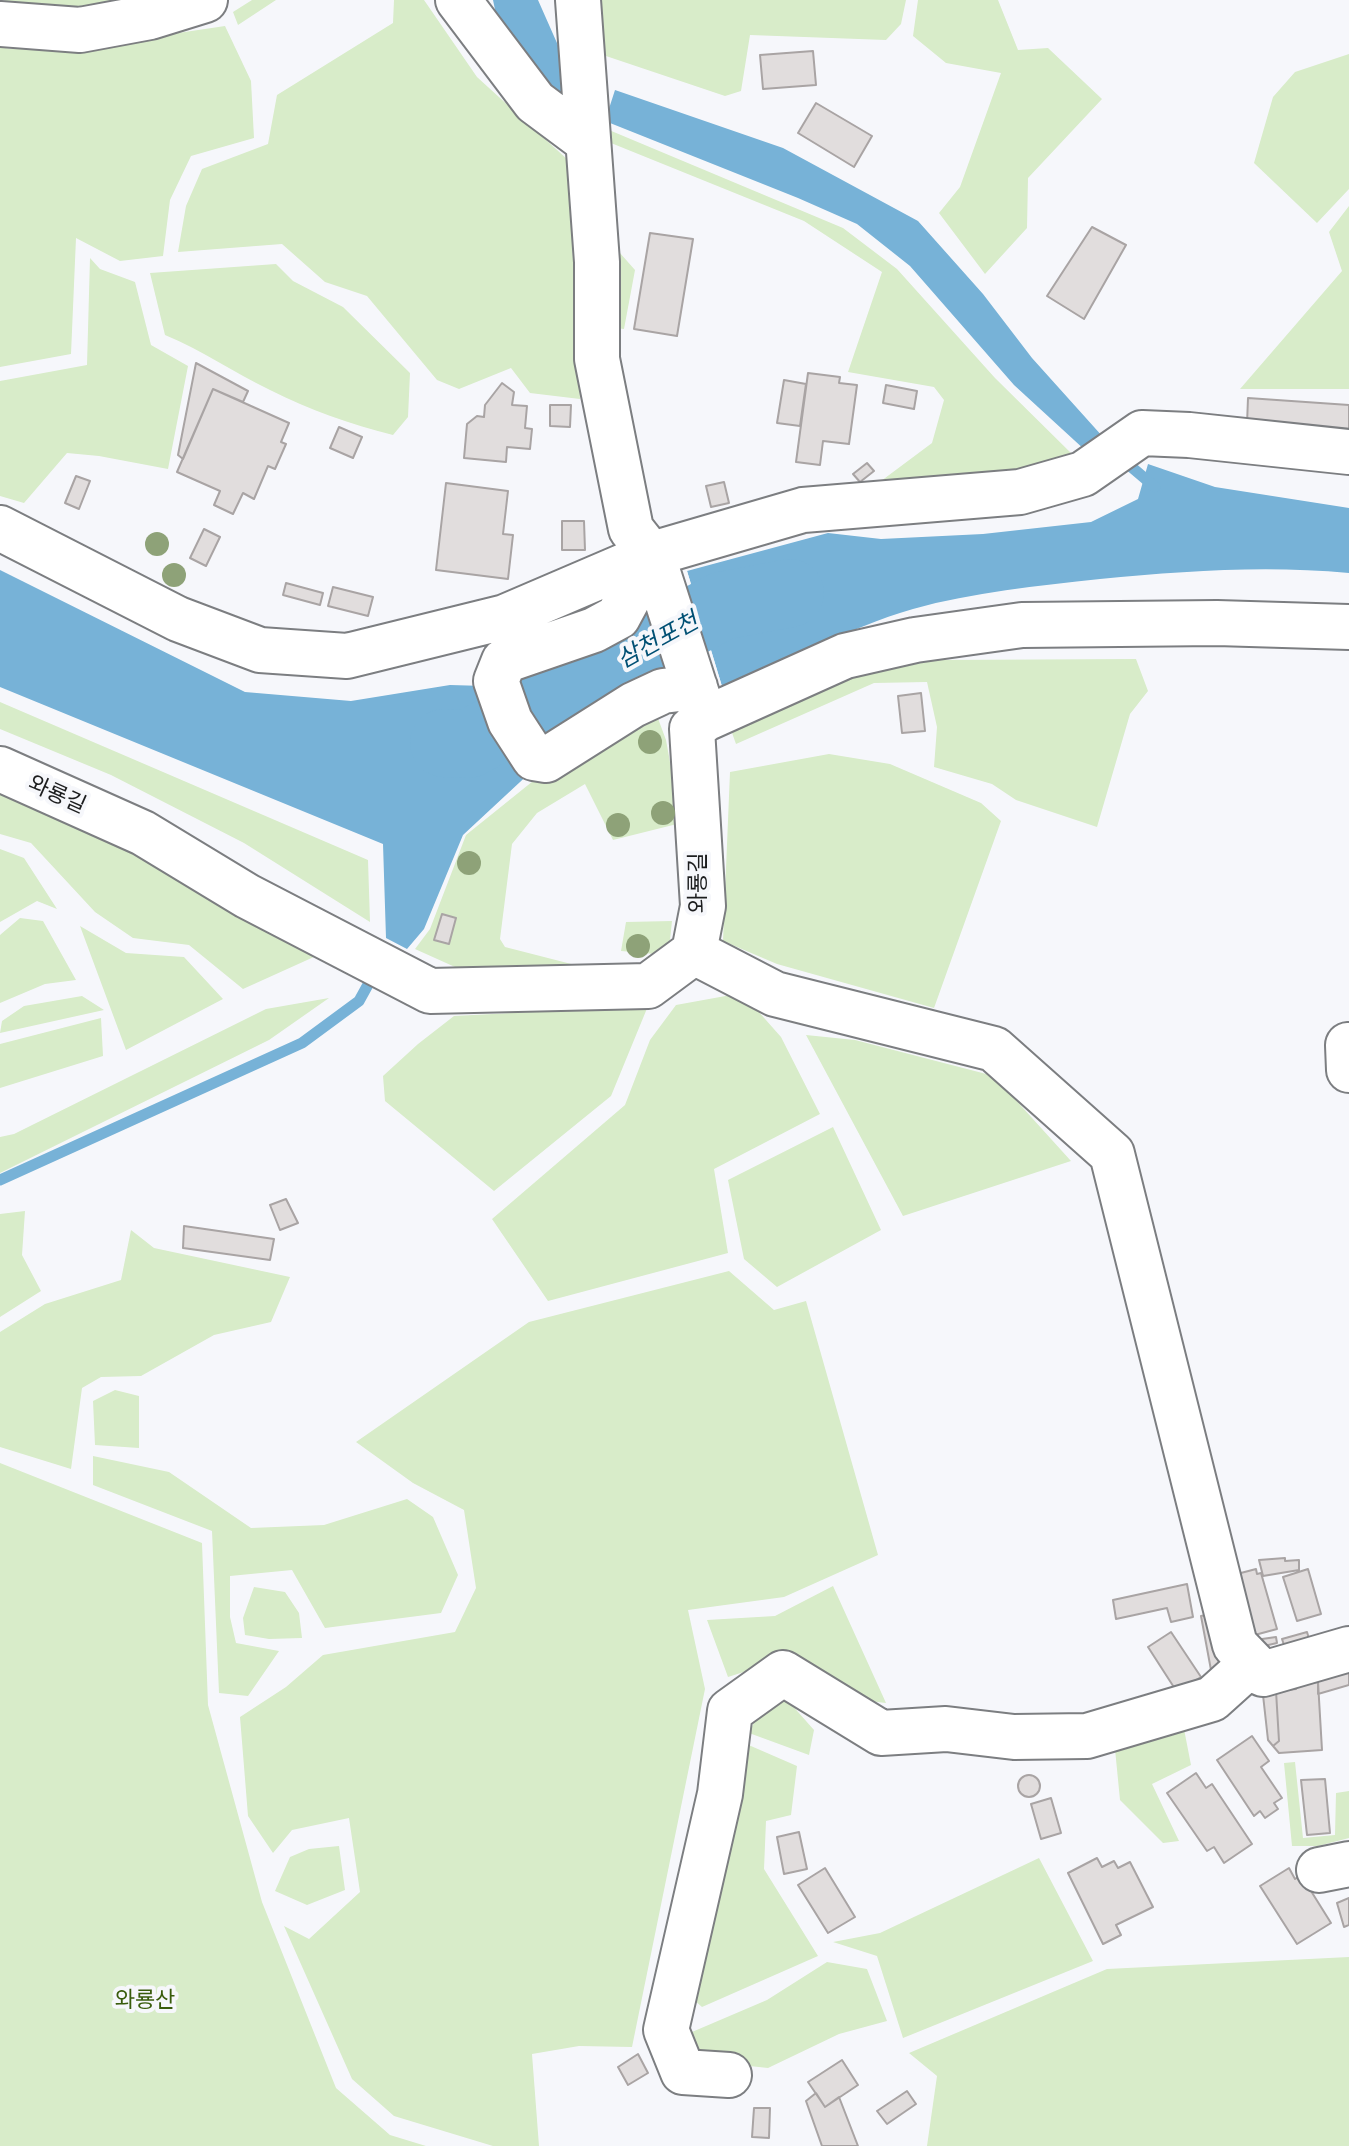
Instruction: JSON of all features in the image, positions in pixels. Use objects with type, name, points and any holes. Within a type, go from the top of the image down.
[{"type":"street","points":[[0,24],[80,30],[150,17],[205,0]]},
{"type":"street","points":[[458,0],[535,102],[586,140]]},
{"type":"street","points":[[578,0],[597,262],[597,359],[631,529],[653,556],[700,703]]},
{"type":"street","points":[[0,528],[178,619],[260,650],[347,656],[505,617],[653,556],[803,510],[1020,492],[1083,474],[1142,433],[1349,452]]},
{"type":"street","points":[[653,556],[618,617],[594,630],[504,661],[496,681],[510,721],[534,758],[546,760],[633,705],[663,691],[700,703],[845,656],[915,640],[1022,625],[1217,623],[1349,627]]},
{"type":"street","name":"와룡길","points":[[0,769],[143,833],[247,896],[430,991],[648,986],[694,952],[703,906],[692,729],[700,703]]},
{"type":"street","points":[[694,952],[775,994],[994,1049],[1112,1154],[1235,1645],[1263,1674],[1349,1649]]},
{"type":"street","points":[[1348,1045],[1349,1070]]},
{"type":"street","points":[[729,2075],[683,2072],[666,2030],[720,1794],[730,1711],[783,1673],[881,1733],[946,1729],[1014,1737],[1087,1736],[1212,1699],[1252,1663]]},
{"type":"green space","points":[[4,0],[125,0],[57,17],[9,6]]},
{"type":"green space","points":[[252,0],[276,0],[238,25],[233,12]]},
{"type":"green space","points":[[394,0],[424,0],[477,77],[568,160],[580,399],[530,393],[511,368],[459,389],[437,380],[367,296],[325,282],[282,244],[178,252],[186,206],[202,169],[268,144],[277,95],[393,23]]},
{"type":"green space","points":[[600,0],[906,0],[901,24],[886,40],[750,35],[741,91],[725,96],[603,55]]},
{"type":"green space","points":[[918,0],[998,0],[1018,50],[1048,48],[1102,99],[1028,178],[1027,228],[985,274],[939,213],[960,187],[1001,73],[946,63],[913,36]]},
{"type":"green space","points":[[225,26],[251,81],[254,138],[191,156],[170,200],[163,256],[120,261],[76,238],[71,354],[0,367],[0,47],[11,49]]},
{"type":"green space","points":[[1349,54],[1349,189],[1317,223],[1254,163],[1273,97],[1295,72]]},
{"type":"green space","points":[[609,130],[843,228],[897,269],[995,378],[1073,455],[1017,477],[873,487],[932,443],[944,400],[934,387],[848,372],[882,272],[804,221],[611,143]]},
{"type":"green space","points":[[1349,206],[1349,389],[1240,389],[1342,271],[1329,232]]},
{"type":"green space","points":[[612,244],[635,270],[624,329],[608,327]]},
{"type":"green space","points":[[90,258],[100,269],[135,282],[151,345],[188,366],[168,469],[67,453],[24,503],[0,496],[0,381],[87,365]]},
{"type":"green space","points":[[276,264],[293,281],[343,307],[410,373],[408,417],[393,435],[300,404],[165,335],[150,273]]},
{"type":"green space","points":[[1136,659],[1148,691],[1130,714],[1097,827],[1016,800],[992,784],[934,767],[937,727],[927,682],[874,683],[736,744],[731,730],[842,678],[937,660]]},
{"type":"green space","points":[[0,702],[368,860],[370,922],[244,843],[111,775],[0,729]]},
{"type":"green space","points":[[653,705],[666,740],[681,823],[613,840],[585,784],[537,813],[512,844],[500,939],[505,947],[622,977],[520,983],[455,967],[415,949],[430,929],[466,835],[543,773]]},
{"type":"green space","points":[[829,754],[890,764],[981,803],[1001,821],[934,1008],[777,964],[723,941],[730,772]]},
{"type":"green space","points":[[0,794],[125,846],[316,956],[243,989],[189,945],[133,938],[95,912],[31,843],[0,834]]},
{"type":"green space","points":[[0,849],[24,858],[57,909],[37,901],[0,922]]},
{"type":"green space","points":[[20,918],[43,921],[76,980],[45,984],[0,1003],[0,935]]},
{"type":"green space","points":[[672,921],[670,940],[655,954],[621,951],[626,922]]},
{"type":"green space","points":[[80,926],[126,953],[184,957],[223,999],[126,1050]]},
{"type":"green space","points":[[742,993],[781,1037],[820,1114],[714,1169],[728,1253],[548,1301],[492,1219],[625,1105],[650,1040],[676,1005]]},
{"type":"green space","points":[[82,996],[104,1010],[0,1033],[2,1021],[24,1006]]},
{"type":"green space","points":[[329,998],[269,1040],[0,1173],[0,1137],[14,1134],[266,1009]]},
{"type":"green space","points":[[648,1006],[611,1096],[494,1191],[385,1101],[383,1076],[454,1016]]},
{"type":"green space","points":[[101,1018],[103,1056],[0,1088],[0,1044]]},
{"type":"green space","points":[[806,1035],[855,1040],[994,1076],[1071,1161],[903,1216]]},
{"type":"green space","points":[[833,1127],[881,1230],[777,1287],[744,1259],[728,1180]]},
{"type":"green space","points":[[25,1211],[22,1255],[41,1291],[0,1317],[0,1214]]},
{"type":"green space","points":[[131,1230],[154,1248],[290,1277],[271,1322],[214,1335],[141,1376],[101,1377],[82,1388],[71,1469],[0,1447],[0,1332],[45,1304],[121,1280]]},
{"type":"green space","points":[[729,1271],[774,1310],[806,1301],[878,1555],[784,1597],[688,1610],[705,1689],[632,2047],[579,2046],[532,2054],[539,2146],[493,2146],[394,2116],[352,2079],[284,1926],[309,1939],[360,1892],[349,1818],[292,1830],[273,1853],[248,1816],[240,1717],[286,1687],[323,1655],[455,1632],[476,1588],[464,1510],[413,1483],[356,1442],[529,1322]]},
{"type":"green space","points":[[115,1390],[139,1396],[139,1448],[95,1445],[93,1401]]},
{"type":"green space","points":[[93,1456],[169,1472],[251,1528],[324,1525],[407,1499],[433,1517],[458,1575],[441,1613],[325,1628],[292,1570],[230,1576],[230,1617],[236,1643],[279,1651],[248,1696],[219,1693],[212,1531],[93,1485]]},
{"type":"green space","name":"와룡산","points":[[0,1463],[202,1543],[208,1705],[262,1902],[336,2088],[390,2135],[426,2146],[0,2146]]},
{"type":"green space","points":[[833,1586],[886,1703],[869,1701],[775,1662],[728,1677],[707,1620],[775,1616]]},
{"type":"green space","points":[[254,1587],[285,1592],[299,1613],[302,1638],[269,1639],[245,1635],[243,1618]]},
{"type":"green space","points":[[783,1695],[814,1730],[809,1755],[749,1733],[760,1710]]},
{"type":"green space","points":[[1184,1729],[1191,1765],[1152,1784],[1179,1841],[1163,1843],[1120,1800],[1115,1749]]},
{"type":"green space","points":[[744,1743],[797,1766],[791,1815],[766,1821],[764,1869],[818,1956],[702,2007],[694,2000]]},
{"type":"green space","points":[[1295,1762],[1303,1838],[1335,1835],[1336,1793],[1349,1791],[1349,1838],[1318,1846],[1292,1846],[1284,1763]]},
{"type":"green space","points":[[339,1846],[345,1890],[307,1905],[275,1891],[290,1857],[309,1849]]},
{"type":"green space","points":[[1039,1858],[1093,1961],[903,2038],[877,1956],[833,1942],[880,1933]]},
{"type":"green space","points":[[1349,1957],[1349,2146],[927,2146],[937,2076],[909,2053],[1107,1969]]},
{"type":"green space","points":[[827,1962],[867,1969],[887,2021],[839,2034],[768,2068],[703,2061],[692,2032],[767,2000]]},
{"type":"water","points":[[493,0],[538,0],[572,77],[565,101],[524,67],[498,24]]},
{"type":"water","points":[[615,90],[783,148],[918,221],[983,294],[1032,358],[1103,437],[1086,451],[1014,385],[910,266],[857,224],[605,121]]},
{"type":"water","points":[[1148,464],[1215,487],[1349,508],[1349,573],[1286,569],[1193,571],[1053,584],[959,598],[913,609],[864,626],[724,693],[687,571],[828,533],[881,539],[983,534],[1091,522],[1138,499]]},
{"type":"water","points":[[0,570],[245,692],[351,701],[450,685],[485,686],[534,769],[463,835],[424,929],[407,949],[386,938],[383,844],[0,687]]},
{"type":"pier","points":[[687,571],[724,693],[720,694],[683,572]]},
{"type":"building","points":[[813,51],[816,85],[763,89],[760,55]]},
{"type":"building","points":[[816,103],[872,136],[854,167],[798,133]]},
{"type":"building","points":[[1092,227],[1126,245],[1084,319],[1047,296]]},
{"type":"building","points":[[650,233],[693,239],[677,336],[634,329]]},
{"type":"building","points":[[196,363],[248,391],[243,402],[213,389],[183,459],[178,455]]},
{"type":"building","points":[[808,373],[840,377],[839,383],[857,385],[849,444],[823,441],[820,465],[796,462]]},
{"type":"building","points":[[784,380],[806,384],[800,426],[777,423]]},
{"type":"building","points":[[502,383],[514,392],[512,405],[527,406],[525,428],[532,429],[530,449],[507,447],[506,462],[464,458],[467,424],[477,416],[484,417],[485,405]]},
{"type":"building","points":[[886,385],[917,391],[914,409],[883,403]]},
{"type":"building","points":[[213,389],[289,423],[281,442],[286,444],[275,469],[268,466],[254,499],[243,493],[233,514],[214,505],[220,491],[177,472]]},
{"type":"building","points":[[1248,398],[1349,405],[1349,431],[1247,424]]},
{"type":"building","points":[[550,405],[571,405],[570,427],[550,426]]},
{"type":"building","points":[[339,427],[362,437],[353,458],[330,448]]},
{"type":"building","points":[[867,463],[874,471],[860,482],[853,474]]},
{"type":"building","points":[[76,476],[90,481],[79,509],[65,503]]},
{"type":"building","points":[[724,482],[729,503],[711,507],[706,486]]},
{"type":"building","points":[[446,483],[508,491],[503,534],[513,535],[508,579],[436,570]]},
{"type":"building","points":[[562,521],[584,521],[585,550],[562,550]]},
{"type":"building","points":[[204,529],[220,537],[206,566],[190,558]]},
{"type":"building","points":[[286,583],[323,593],[320,605],[283,595]]},
{"type":"building","points":[[333,587],[373,597],[368,616],[328,606]]},
{"type":"building","points":[[921,693],[925,731],[902,733],[898,696]]},
{"type":"building","points":[[442,914],[456,918],[449,944],[434,940]]},
{"type":"building","points":[[286,1199],[298,1223],[280,1230],[270,1205]]},
{"type":"building","points":[[184,1226],[274,1239],[270,1260],[183,1248]]},
{"type":"building","points":[[1285,1558],[1285,1561],[1299,1560],[1299,1570],[1263,1576],[1259,1560]]},
{"type":"building","points":[[1256,1569],[1257,1574],[1261,1573],[1277,1629],[1251,1636],[1237,1574]]},
{"type":"building","points":[[1308,1569],[1321,1614],[1297,1621],[1283,1577]]},
{"type":"building","points":[[1187,1584],[1193,1617],[1171,1622],[1167,1608],[1116,1619],[1113,1600]]},
{"type":"building","points":[[1216,1613],[1226,1668],[1211,1670],[1201,1616]]},
{"type":"building","points":[[1171,1632],[1201,1677],[1177,1692],[1148,1647]]},
{"type":"building","points":[[1307,1632],[1310,1642],[1285,1648],[1282,1639]]},
{"type":"building","points":[[1276,1637],[1277,1643],[1264,1646],[1262,1639]]},
{"type":"building","points":[[1349,1659],[1349,1685],[1318,1694],[1318,1682],[1295,1684],[1296,1689],[1276,1691],[1279,1741],[1273,1746],[1268,1740],[1262,1686]]},
{"type":"building","points":[[1318,1682],[1322,1750],[1279,1753],[1273,1746],[1279,1741],[1276,1691],[1296,1689],[1295,1684]]},
{"type":"building","points":[[1252,1736],[1269,1761],[1261,1767],[1282,1798],[1274,1803],[1278,1809],[1265,1818],[1260,1811],[1254,1816],[1217,1760]]},
{"type":"building","points":[[1196,1773],[1206,1788],[1212,1784],[1252,1844],[1224,1863],[1214,1847],[1207,1851],[1167,1793]]},
{"type":"building","points":[[1029,1775],[1037,1778],[1040,1786],[1037,1794],[1029,1797],[1021,1794],[1018,1786],[1021,1778]]},
{"type":"building","points":[[1325,1779],[1330,1833],[1307,1835],[1301,1780]]},
{"type":"building","points":[[1051,1798],[1061,1833],[1041,1839],[1031,1804]]},
{"type":"building","points":[[799,1832],[807,1869],[784,1874],[777,1837]]},
{"type":"building","points":[[1097,1858],[1102,1867],[1114,1861],[1118,1868],[1130,1862],[1153,1907],[1116,1925],[1121,1935],[1103,1944],[1068,1873]]},
{"type":"building","points":[[825,1868],[855,1917],[828,1933],[798,1885]]},
{"type":"building","points":[[1289,1868],[1295,1879],[1301,1875],[1331,1923],[1297,1944],[1260,1886]]},
{"type":"building","points":[[1349,1898],[1349,1925],[1344,1927],[1337,1903]]},
{"type":"building","points":[[638,2054],[648,2073],[628,2085],[618,2067]]},
{"type":"building","points":[[842,2060],[858,2085],[825,2107],[808,2082]]},
{"type":"building","points":[[907,2091],[916,2104],[887,2124],[877,2111]]},
{"type":"building","points":[[816,2093],[825,2107],[839,2097],[858,2146],[822,2146],[806,2101]]},
{"type":"building","points":[[754,2108],[770,2108],[769,2138],[752,2137]]},
{"type":"waterway","points":[[1122,459],[1155,487]]},
{"type":"waterway","name":"삼천포천","points":[[444,743],[469,744],[722,606],[790,593]]},
{"type":"waterway","points":[[0,1180],[302,1043],[359,1001],[375,972]]}]
